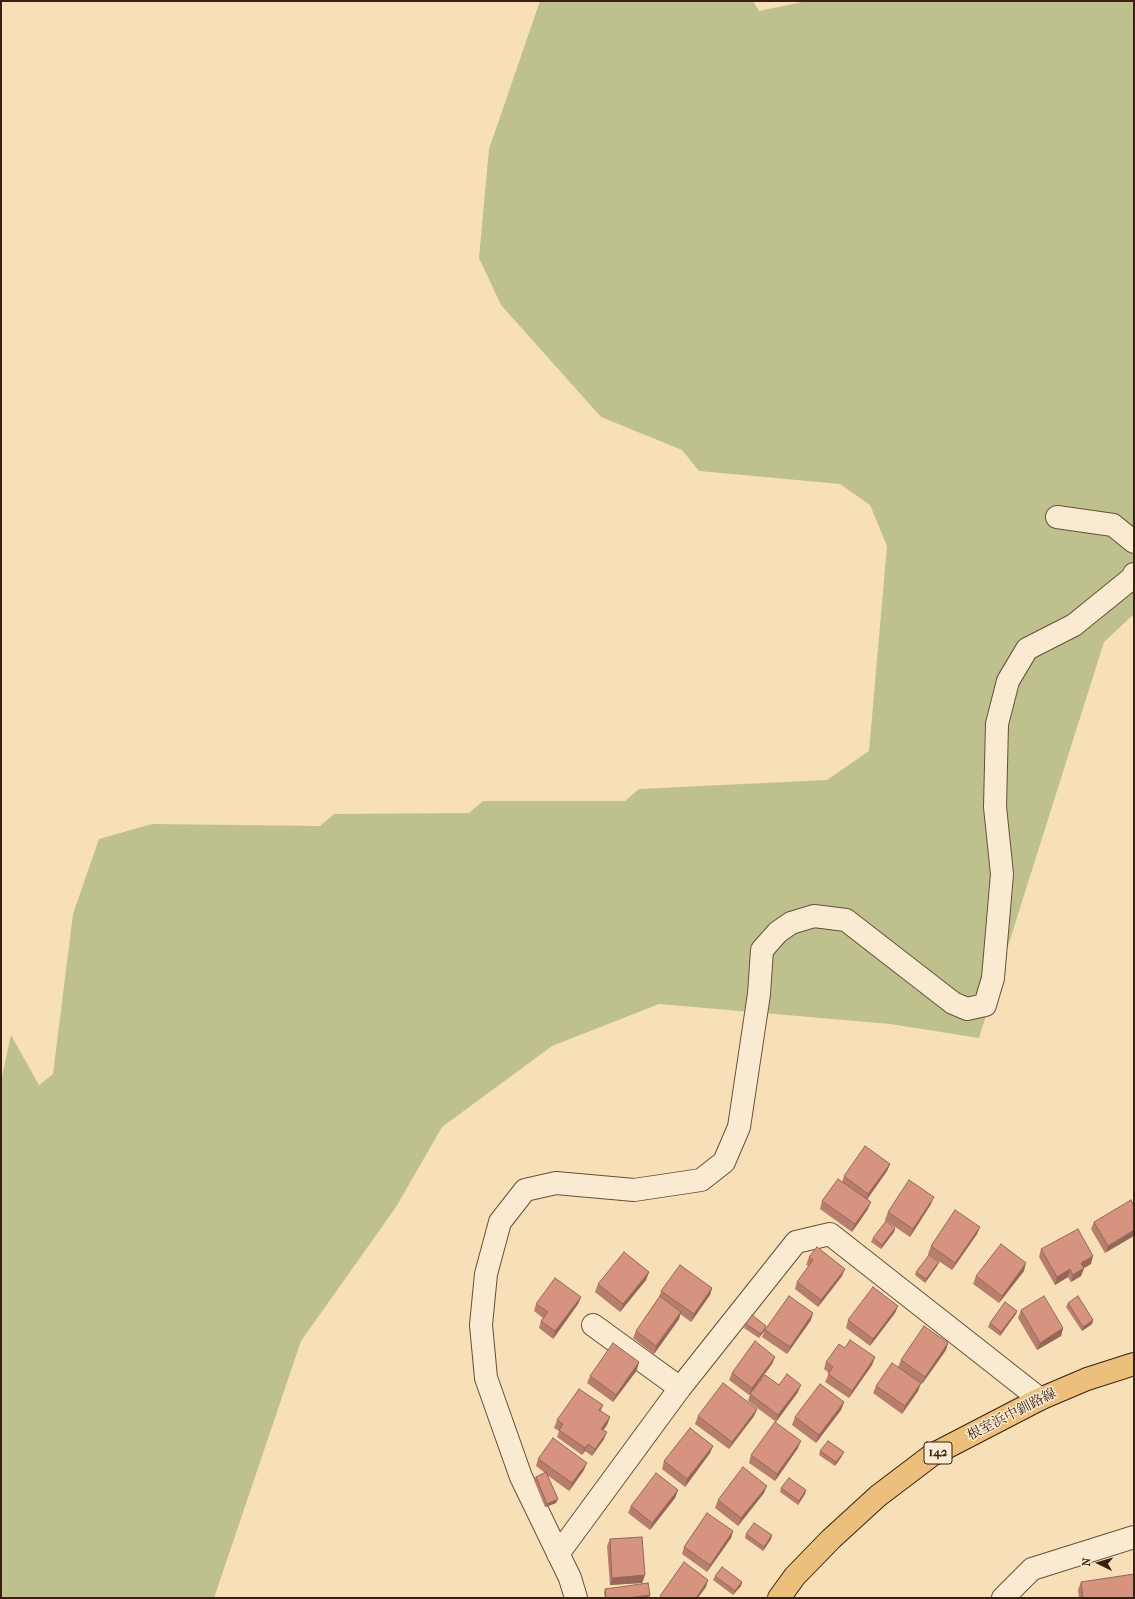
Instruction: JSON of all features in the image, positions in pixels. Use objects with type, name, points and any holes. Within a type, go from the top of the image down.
[{"type":"main road","name":"根室浜中釧路線","points":[[779,1598],[795,1576],[826,1544],[878,1496],[932,1455],[1040,1399],[1087,1379],[1134,1364]]},
{"type":"street","points":[[1057,517],[1113,525],[1134,542]]},
{"type":"street","points":[[576,1598],[570,1578],[521,1477],[486,1378],[482,1325],[486,1274],[500,1222],[525,1190],[556,1183],[634,1190],[701,1180],[724,1162],[739,1127],[759,994],[762,950],[778,932],[791,923],[814,916],[846,920],[953,1003],[967,1009],[985,1005],[993,978],[1002,874],[995,807],[997,724],[1008,681],[1027,649],[1074,624],[1132,578],[1134,574]]},
{"type":"street","points":[[558,1554],[680,1388],[796,1242],[830,1234],[1040,1399]]},
{"type":"street","points":[[593,1325],[680,1388]]},
{"type":"street","points":[[1003,1598],[1032,1569],[1134,1537]]},
{"type":"green space","points":[[540,1],[753,1],[759,11],[807,1],[1134,1],[1134,614],[1104,642],[979,1038],[890,1024],[659,1004],[552,1046],[442,1127],[396,1207],[301,1341],[214,1598],[1,1598],[1,1081],[11,1035],[39,1085],[53,1074],[73,914],[99,839],[152,824],[320,826],[334,814],[469,813],[483,801],[625,801],[639,789],[827,780],[869,751],[887,546],[870,505],[840,484],[699,471],[682,450],[601,417],[501,305],[479,258],[489,149]]},
{"type":"building","points":[[865,1146],[890,1164],[868,1194],[844,1176]]},
{"type":"building","points":[[838,1179],[871,1202],[855,1224],[822,1201]]},
{"type":"building","points":[[909,1180],[934,1197],[913,1229],[888,1212]]},
{"type":"building","points":[[1131,1200],[1134,1206],[1134,1230],[1108,1246],[1094,1222]]},
{"type":"building","points":[[955,1210],[980,1227],[955,1263],[931,1246]]},
{"type":"building","points":[[886,1221],[895,1228],[882,1245],[873,1238]]},
{"type":"building","points":[[1078,1229],[1093,1256],[1081,1263],[1084,1268],[1073,1275],[1070,1269],[1057,1277],[1041,1249]]},
{"type":"building","points":[[1001,1244],[1026,1263],[1002,1296],[976,1276]]},
{"type":"building","points":[[817,1247],[845,1269],[821,1300],[797,1282],[813,1260],[809,1257]]},
{"type":"building","points":[[624,1252],[649,1272],[623,1304],[598,1284]]},
{"type":"building","points":[[929,1255],[939,1262],[926,1279],[916,1272]]},
{"type":"building","points":[[680,1265],[712,1288],[694,1314],[661,1291]]},
{"type":"building","points":[[555,1278],[581,1297],[555,1331],[541,1321],[548,1312],[536,1304]]},
{"type":"building","points":[[873,1287],[898,1306],[873,1339],[848,1320]]},
{"type":"building","points":[[660,1296],[681,1312],[656,1346],[636,1331]]},
{"type":"building","points":[[789,1296],[813,1313],[790,1347],[765,1330]]},
{"type":"building","points":[[1044,1296],[1063,1328],[1040,1343],[1021,1310]]},
{"type":"building","points":[[1078,1296],[1093,1320],[1083,1327],[1068,1303]]},
{"type":"building","points":[[1005,1302],[1017,1311],[1001,1332],[990,1323]]},
{"type":"building","points":[[752,1315],[766,1326],[761,1334],[746,1324]]},
{"type":"building","points":[[924,1326],[948,1343],[925,1377],[901,1360]]},
{"type":"building","points":[[850,1340],[875,1357],[852,1391],[828,1374],[833,1367],[826,1362],[839,1344],[845,1348]]},
{"type":"building","points":[[755,1341],[775,1357],[752,1388],[732,1373]]},
{"type":"building","points":[[613,1343],[639,1362],[616,1395],[590,1376]]},
{"type":"building","points":[[892,1363],[921,1383],[905,1406],[876,1386]]},
{"type":"building","points":[[787,1374],[801,1385],[778,1415],[750,1394],[765,1375],[779,1385]]},
{"type":"building","points":[[723,1383],[757,1409],[732,1442],[698,1416]]},
{"type":"building","points":[[820,1384],[844,1402],[819,1435],[795,1417]]},
{"type":"building","points":[[579,1389],[603,1405],[599,1410],[610,1417],[601,1429],[607,1432],[595,1449],[588,1444],[585,1448],[559,1430],[563,1424],[557,1420]]},
{"type":"building","points":[[775,1422],[801,1441],[777,1474],[751,1455]]},
{"type":"building","points":[[690,1428],[713,1446],[687,1479],[664,1461]]},
{"type":"building","points":[[553,1438],[587,1463],[572,1483],[538,1459]]},
{"type":"building","points":[[828,1441],[844,1452],[836,1462],[820,1451]]},
{"type":"building","points":[[743,1467],[767,1486],[741,1518],[718,1500]]},
{"type":"building","points":[[546,1472],[558,1499],[547,1504],[536,1477]]},
{"type":"building","points":[[656,1473],[678,1490],[652,1523],[631,1506]]},
{"type":"building","points":[[789,1478],[806,1490],[799,1501],[781,1488]]},
{"type":"building","points":[[707,1513],[733,1531],[710,1565],[684,1547]]},
{"type":"building","points":[[754,1523],[772,1535],[764,1547],[746,1534]]},
{"type":"building","points":[[642,1537],[645,1575],[612,1578],[610,1539]]},
{"type":"building","points":[[684,1562],[708,1580],[696,1598],[663,1598],[660,1596]]},
{"type":"building","points":[[722,1567],[742,1582],[735,1591],[715,1576]]},
{"type":"building","points":[[1134,1574],[1134,1598],[1083,1598],[1081,1582]]},
{"type":"building","points":[[648,1583],[650,1595],[628,1598],[606,1598],[605,1589]]}]
